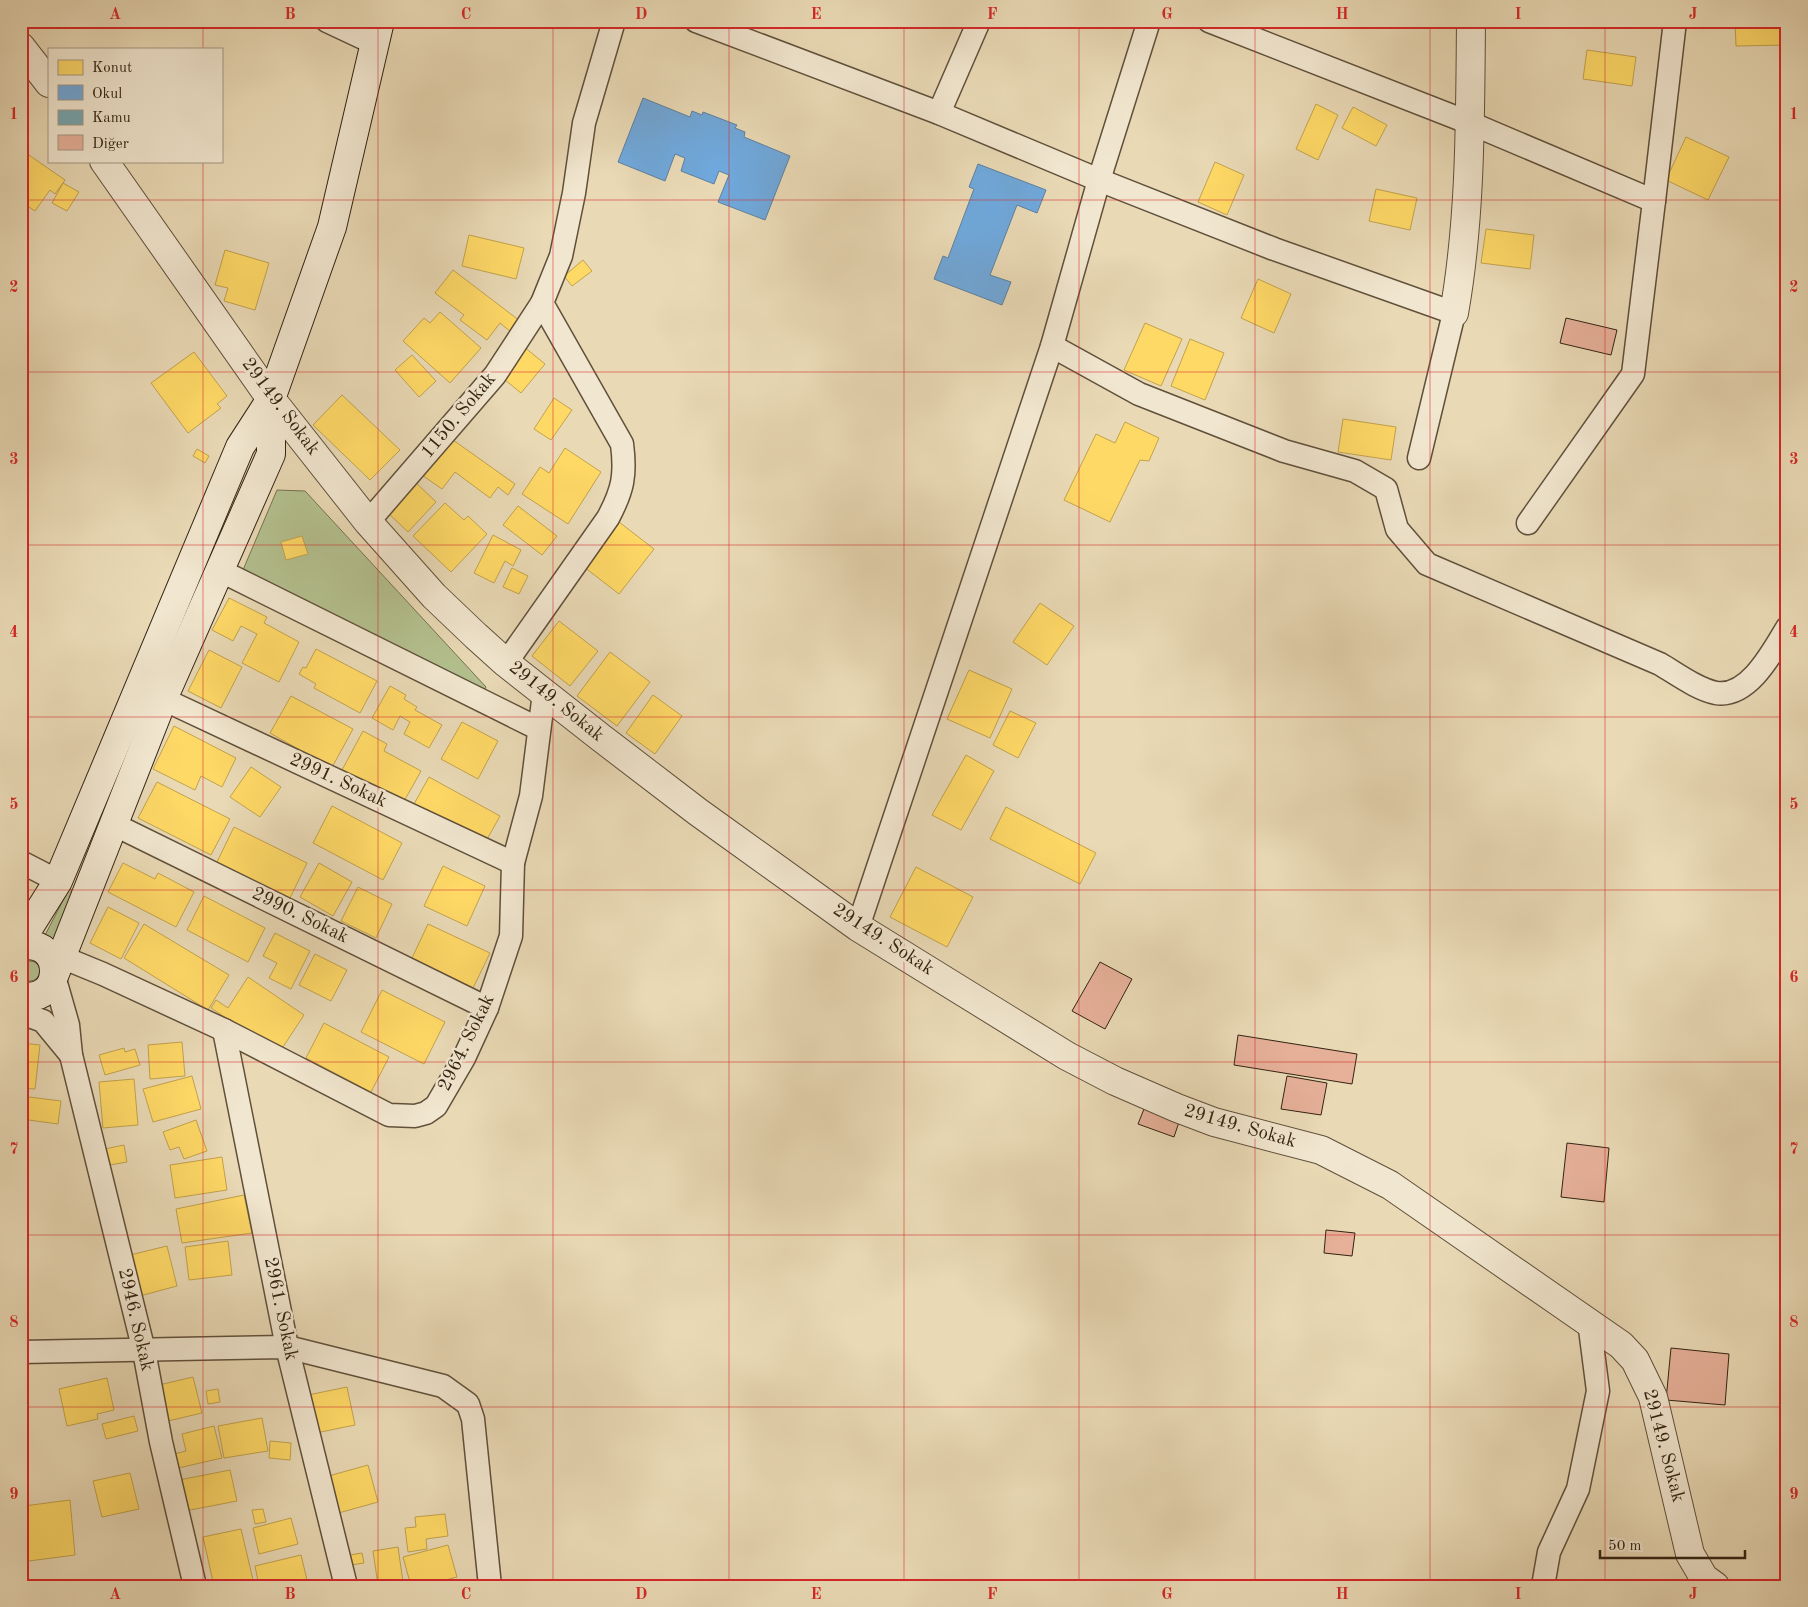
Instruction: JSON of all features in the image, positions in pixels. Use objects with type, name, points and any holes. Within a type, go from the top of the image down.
[{"type":"street","points":[[72,1056],[43,1021],[23,1001],[45,991],[40,954],[58,881],[240,447],[271,398],[332,227],[378,33],[326,21]]},
{"type":"street","name":"1150. Sokak","points":[[368,522],[495,375],[542,303],[561,256],[584,124],[614,21]]},
{"type":"street","points":[[696,21],[939,113],[1099,180],[1274,249],[1454,313]]},
{"type":"street","points":[[939,113],[979,21]]},
{"type":"street","points":[[858,927],[1052,346],[1099,180],[1149,21]]},
{"type":"street","points":[[1209,21],[1470,123],[1654,201]]},
{"type":"street","points":[[1419,458],[1454,313],[1461,272],[1470,123],[1471,21]]},
{"type":"street","points":[[1528,523],[1633,374],[1675,21]]},
{"type":"street","points":[[21,47],[48,82]]},
{"type":"street","name":"29149. Sokak","points":[[105,162],[271,398],[368,522],[434,596],[506,663],[544,693],[698,812],[858,927],[1094,1071],[1177,1108],[1214,1122],[1321,1150],[1390,1185],[1621,1345],[1635,1360],[1653,1397],[1690,1554],[1704,1578],[1715,1586]]},
{"type":"street","points":[[506,663],[608,518],[620,494],[625,468],[622,444],[542,303]]},
{"type":"street","points":[[1052,346],[1139,394],[1284,451],[1355,471],[1386,489],[1398,529],[1427,564],[1651,660],[1696,685],[1717,693],[1739,688],[1764,667],[1787,628]]},
{"type":"street","points":[[40,954],[113,824],[163,698],[271,454],[271,398]]},
{"type":"street","points":[[219,570],[539,729]]},
{"type":"street","name":"2964. Sokak","points":[[40,954],[103,974],[224,1030],[390,1115],[402,1117],[426,1113],[436,1106],[464,1058],[487,1008],[512,936],[513,863],[530,796],[544,693]]},
{"type":"street","name":"2991. Sokak","points":[[163,698],[513,863]]},
{"type":"street","name":"2990. Sokak","points":[[113,824],[487,1008]]},
{"type":"street","points":[[21,862],[58,881]]},
{"type":"street","name":"2946. Sokak","points":[[40,954],[68,1025],[72,1056],[144,1351],[161,1442],[195,1586]]},
{"type":"street","name":"2961. Sokak","points":[[224,1030],[287,1347],[346,1586]]},
{"type":"street","points":[[1543,1586],[1549,1552],[1580,1482],[1598,1391],[1588,1321]]},
{"type":"street","points":[[21,1352],[287,1347],[443,1386],[468,1404],[473,1419],[490,1586]]},
{"type":"green space","points":[[277,490],[305,491],[486,687],[483,693],[243,570]]},
{"type":"green space","points":[[69,889],[72,890],[55,944],[43,939]]},
{"type":"green space","points":[[26,961],[34,961],[40,967],[40,975],[34,981],[26,981],[20,975],[20,967]]},
{"type":"building: Konut","points":[[1735,21],[1787,21],[1787,45],[1736,46]]},
{"type":"building: Konut","points":[[1587,50],[1636,57],[1632,86],[1583,79]]},
{"type":"building: Konut","points":[[1316,104],[1338,115],[1318,160],[1296,149]]},
{"type":"building: Konut","points":[[1353,107],[1387,125],[1376,146],[1342,128]]},
{"type":"building: Konut","points":[[1686,137],[1729,157],[1708,200],[1666,180]]},
{"type":"building: Konut","points":[[23,151],[65,180],[55,194],[50,190],[35,211],[21,202]]},
{"type":"building: Konut","points":[[1215,162],[1244,175],[1227,215],[1198,202]]},
{"type":"building: Konut","points":[[63,183],[79,192],[67,211],[52,203]]},
{"type":"building: Konut","points":[[1376,189],[1417,198],[1410,230],[1369,221]]},
{"type":"building: Konut","points":[[1486,229],[1534,235],[1530,269],[1481,263]]},
{"type":"building: Konut","points":[[469,235],[524,248],[516,279],[462,266]]},
{"type":"building: Konut","points":[[225,250],[269,263],[255,310],[224,301],[228,288],[215,285]]},
{"type":"building: Konut","points":[[583,260],[592,271],[572,286],[564,276]]},
{"type":"building: Konut","points":[[453,270],[520,321],[511,332],[500,323],[487,340],[460,320],[464,315],[435,293]]},
{"type":"building: Konut","points":[[1258,279],[1291,294],[1274,333],[1241,318]]},
{"type":"building: Konut","points":[[440,312],[481,348],[450,383],[403,341],[424,318],[430,323]]},
{"type":"building: Konut","points":[[1145,323],[1182,339],[1161,386],[1124,370]]},
{"type":"building: Konut","points":[[1190,339],[1224,353],[1205,400],[1171,386]]},
{"type":"building: Konut","points":[[523,346],[545,364],[521,393],[499,375]]},
{"type":"building: Konut","points":[[194,352],[227,396],[217,404],[221,408],[188,433],[151,383]]},
{"type":"building: Konut","points":[[412,355],[436,381],[419,397],[395,370]]},
{"type":"building: Konut","points":[[342,395],[400,450],[370,480],[313,425]]},
{"type":"building: Konut","points":[[554,398],[572,410],[551,440],[534,429]]},
{"type":"building: Konut","points":[[1343,419],[1396,427],[1391,460],[1338,452]]},
{"type":"building: Konut","points":[[1125,422],[1159,438],[1149,461],[1140,460],[1110,522],[1064,500],[1096,434],[1115,443]]},
{"type":"building: Konut","points":[[446,435],[515,484],[508,495],[498,487],[490,498],[455,472],[442,489],[419,473]]},
{"type":"building: Konut","points":[[565,448],[601,472],[568,524],[522,494],[540,467],[549,473]]},
{"type":"building: Konut","points":[[197,449],[209,456],[205,463],[193,456]]},
{"type":"building: Konut","points":[[412,479],[436,502],[408,532],[384,509]]},
{"type":"building: Konut","points":[[445,503],[464,520],[468,516],[487,534],[451,572],[413,536]]},
{"type":"building: Konut","points":[[518,506],[557,536],[542,555],[503,525]]},
{"type":"building: Konut","points":[[619,522],[654,549],[619,594],[584,567]]},
{"type":"building: Konut","points":[[493,535],[521,550],[513,566],[505,561],[494,583],[474,573]]},
{"type":"building: Konut","points":[[302,536],[308,554],[286,560],[281,542]]},
{"type":"building: Konut","points":[[512,568],[528,576],[519,594],[503,587]]},
{"type":"building: Konut","points":[[229,598],[267,617],[264,623],[299,642],[279,682],[242,663],[257,634],[241,626],[233,641],[212,630]]},
{"type":"building: Konut","points":[[1040,603],[1074,626],[1047,665],[1013,642]]},
{"type":"building: Konut","points":[[559,621],[598,651],[570,686],[532,656]]},
{"type":"building: Konut","points":[[316,649],[377,681],[360,713],[314,688],[316,684],[299,674],[303,667],[306,668]]},
{"type":"building: Konut","points":[[209,650],[242,667],[221,708],[188,691]]},
{"type":"building: Konut","points":[[610,652],[650,682],[617,726],[577,696]]},
{"type":"building: Konut","points":[[969,670],[1012,689],[990,738],[947,719]]},
{"type":"building: Konut","points":[[390,686],[406,695],[404,699],[417,707],[415,710],[442,725],[429,748],[404,734],[410,722],[400,716],[393,730],[372,718]]},
{"type":"building: Konut","points":[[653,695],[682,716],[655,754],[626,733]]},
{"type":"building: Konut","points":[[291,696],[353,729],[330,771],[298,753],[300,750],[270,733]]},
{"type":"building: Konut","points":[[1010,711],[1036,723],[1018,758],[993,745]]},
{"type":"building: Konut","points":[[462,722],[498,741],[478,779],[441,759]]},
{"type":"building: Konut","points":[[174,726],[236,758],[222,787],[201,776],[195,790],[153,769]]},
{"type":"building: Konut","points":[[363,731],[387,744],[384,751],[421,771],[403,803],[342,770]]},
{"type":"building: Konut","points":[[966,755],[994,771],[961,830],[932,815]]},
{"type":"building: Konut","points":[[251,767],[281,787],[260,817],[230,797]]},
{"type":"building: Konut","points":[[429,777],[500,816],[485,843],[414,804]]},
{"type":"building: Konut","points":[[157,782],[230,819],[211,855],[138,818]]},
{"type":"building: Konut","points":[[332,806],[402,843],[383,880],[313,843]]},
{"type":"building: Konut","points":[[1006,807],[1096,853],[1080,884],[990,839]]},
{"type":"building: Konut","points":[[234,827],[307,863],[289,900],[216,864]]},
{"type":"building: Konut","points":[[123,863],[155,879],[158,873],[194,892],[176,927],[108,892]]},
{"type":"building: Konut","points":[[319,863],[352,882],[333,916],[300,897]]},
{"type":"building: Konut","points":[[443,866],[485,886],[467,926],[424,906]]},
{"type":"building: Konut","points":[[916,867],[973,897],[947,947],[890,917]]},
{"type":"building: Konut","points":[[358,887],[392,904],[376,938],[341,921]]},
{"type":"building: Konut","points":[[204,896],[265,928],[248,962],[187,930]]},
{"type":"building: Konut","points":[[108,907],[139,923],[121,959],[90,943]]},
{"type":"building: Konut","points":[[144,924],[229,975],[208,1010],[124,958]]},
{"type":"building: Konut","points":[[428,924],[490,953],[473,988],[412,958]]},
{"type":"building: Konut","points":[[275,933],[310,951],[291,989],[269,978],[277,963],[263,956]]},
{"type":"building: Konut","points":[[315,954],[347,970],[331,1001],[299,985]]},
{"type":"building: Konut","points":[[248,977],[304,1015],[279,1053],[211,1008],[216,1000],[228,1008]]},
{"type":"building: Konut","points":[[382,990],[445,1022],[424,1064],[361,1032]]},
{"type":"building: Konut","points":[[324,1023],[389,1057],[371,1092],[306,1058]]},
{"type":"building: Konut","points":[[182,1042],[185,1076],[150,1079],[148,1045]]},
{"type":"building: Konut","points":[[21,1043],[40,1045],[35,1089],[21,1088]]},
{"type":"building: Konut","points":[[124,1048],[125,1052],[135,1049],[140,1065],[105,1075],[99,1055]]},
{"type":"building: Konut","points":[[192,1076],[201,1109],[153,1122],[143,1089]]},
{"type":"building: Konut","points":[[134,1079],[138,1125],[103,1128],[99,1082]]},
{"type":"building: Konut","points":[[21,1096],[61,1101],[58,1124],[21,1119]]},
{"type":"building: Konut","points":[[196,1120],[207,1151],[184,1159],[179,1147],[170,1150],[163,1132]]},
{"type":"building: Konut","points":[[124,1145],[127,1162],[104,1166],[100,1150]]},
{"type":"building: Konut","points":[[222,1157],[227,1190],[175,1198],[170,1165]]},
{"type":"building: Konut","points":[[244,1195],[252,1233],[182,1243],[176,1209]]},
{"type":"building: Konut","points":[[228,1241],[232,1275],[189,1280],[185,1247]]},
{"type":"building: Konut","points":[[167,1246],[177,1286],[140,1296],[130,1255]]},
{"type":"building: Konut","points":[[193,1377],[202,1413],[168,1421],[159,1385]]},
{"type":"building: Konut","points":[[107,1378],[114,1410],[97,1414],[98,1419],[67,1426],[59,1389]]},
{"type":"building: Konut","points":[[347,1387],[355,1425],[316,1433],[308,1395]]},
{"type":"building: Konut","points":[[218,1389],[220,1402],[208,1404],[206,1391]]},
{"type":"building: Konut","points":[[134,1416],[138,1431],[106,1439],[102,1424]]},
{"type":"building: Konut","points":[[262,1418],[268,1451],[224,1458],[218,1426]]},
{"type":"building: Konut","points":[[214,1426],[222,1458],[178,1468],[174,1454],[186,1451],[182,1434]]},
{"type":"building: Konut","points":[[270,1441],[291,1443],[290,1460],[269,1458]]},
{"type":"building: Konut","points":[[368,1465],[378,1502],[335,1514],[325,1477]]},
{"type":"building: Konut","points":[[230,1470],[237,1501],[185,1511],[179,1480]]},
{"type":"building: Konut","points":[[130,1473],[139,1509],[102,1517],[93,1481]]},
{"type":"building: Konut","points":[[21,1498],[24,1506],[70,1500],[75,1555],[21,1562]]},
{"type":"building: Konut","points":[[263,1509],[266,1522],[255,1524],[252,1510]]},
{"type":"building: Konut","points":[[445,1514],[448,1536],[426,1539],[427,1549],[408,1552],[405,1528],[416,1527],[415,1517]]},
{"type":"building: Konut","points":[[291,1518],[298,1544],[259,1554],[253,1528]]},
{"type":"building: Konut","points":[[241,1529],[253,1580],[227,1586],[214,1586],[203,1537]]},
{"type":"building: Konut","points":[[448,1545],[457,1577],[423,1586],[411,1586],[403,1557]]},
{"type":"building: Konut","points":[[398,1547],[403,1582],[378,1585],[373,1551]]},
{"type":"building: Konut","points":[[362,1553],[364,1563],[351,1565],[350,1555]]},
{"type":"building: Konut","points":[[301,1555],[307,1580],[282,1586],[259,1586],[255,1566]]},
{"type":"building: Okul","points":[[643,98],[690,117],[692,111],[702,115],[703,112],[737,125],[735,128],[745,132],[744,137],[790,156],[765,220],[718,202],[729,175],[719,171],[714,184],[681,171],[685,158],[675,154],[665,181],[618,162]]},
{"type":"building: Okul","points":[[978,164],[1046,190],[1037,213],[1017,205],[990,275],[1011,282],[1002,305],[934,279],[943,256],[948,258],[974,189],[969,187]]},
{"type":"building: Kamu","points":[[1384,21],[1400,21],[1398,27]]},
{"type":"building: Diğer","points":[[1566,318],[1617,330],[1611,355],[1560,343]]},
{"type":"building: Diğer","points":[[1100,962],[1132,979],[1105,1029],[1072,1011]]},
{"type":"building: Diğer","points":[[1238,1035],[1357,1054],[1352,1084],[1234,1065]]},
{"type":"building: Diğer","points":[[1287,1076],[1327,1083],[1321,1115],[1281,1109]]},
{"type":"building: Diğer","points":[[1144,1109],[1179,1122],[1174,1137],[1138,1124]]},
{"type":"building: Diğer","points":[[1567,1143],[1609,1148],[1604,1202],[1561,1197]]},
{"type":"building: Diğer","points":[[1326,1230],[1355,1233],[1352,1256],[1324,1253]]},
{"type":"building: Diğer","points":[[1671,1348],[1729,1354],[1725,1405],[1666,1400]]}]
